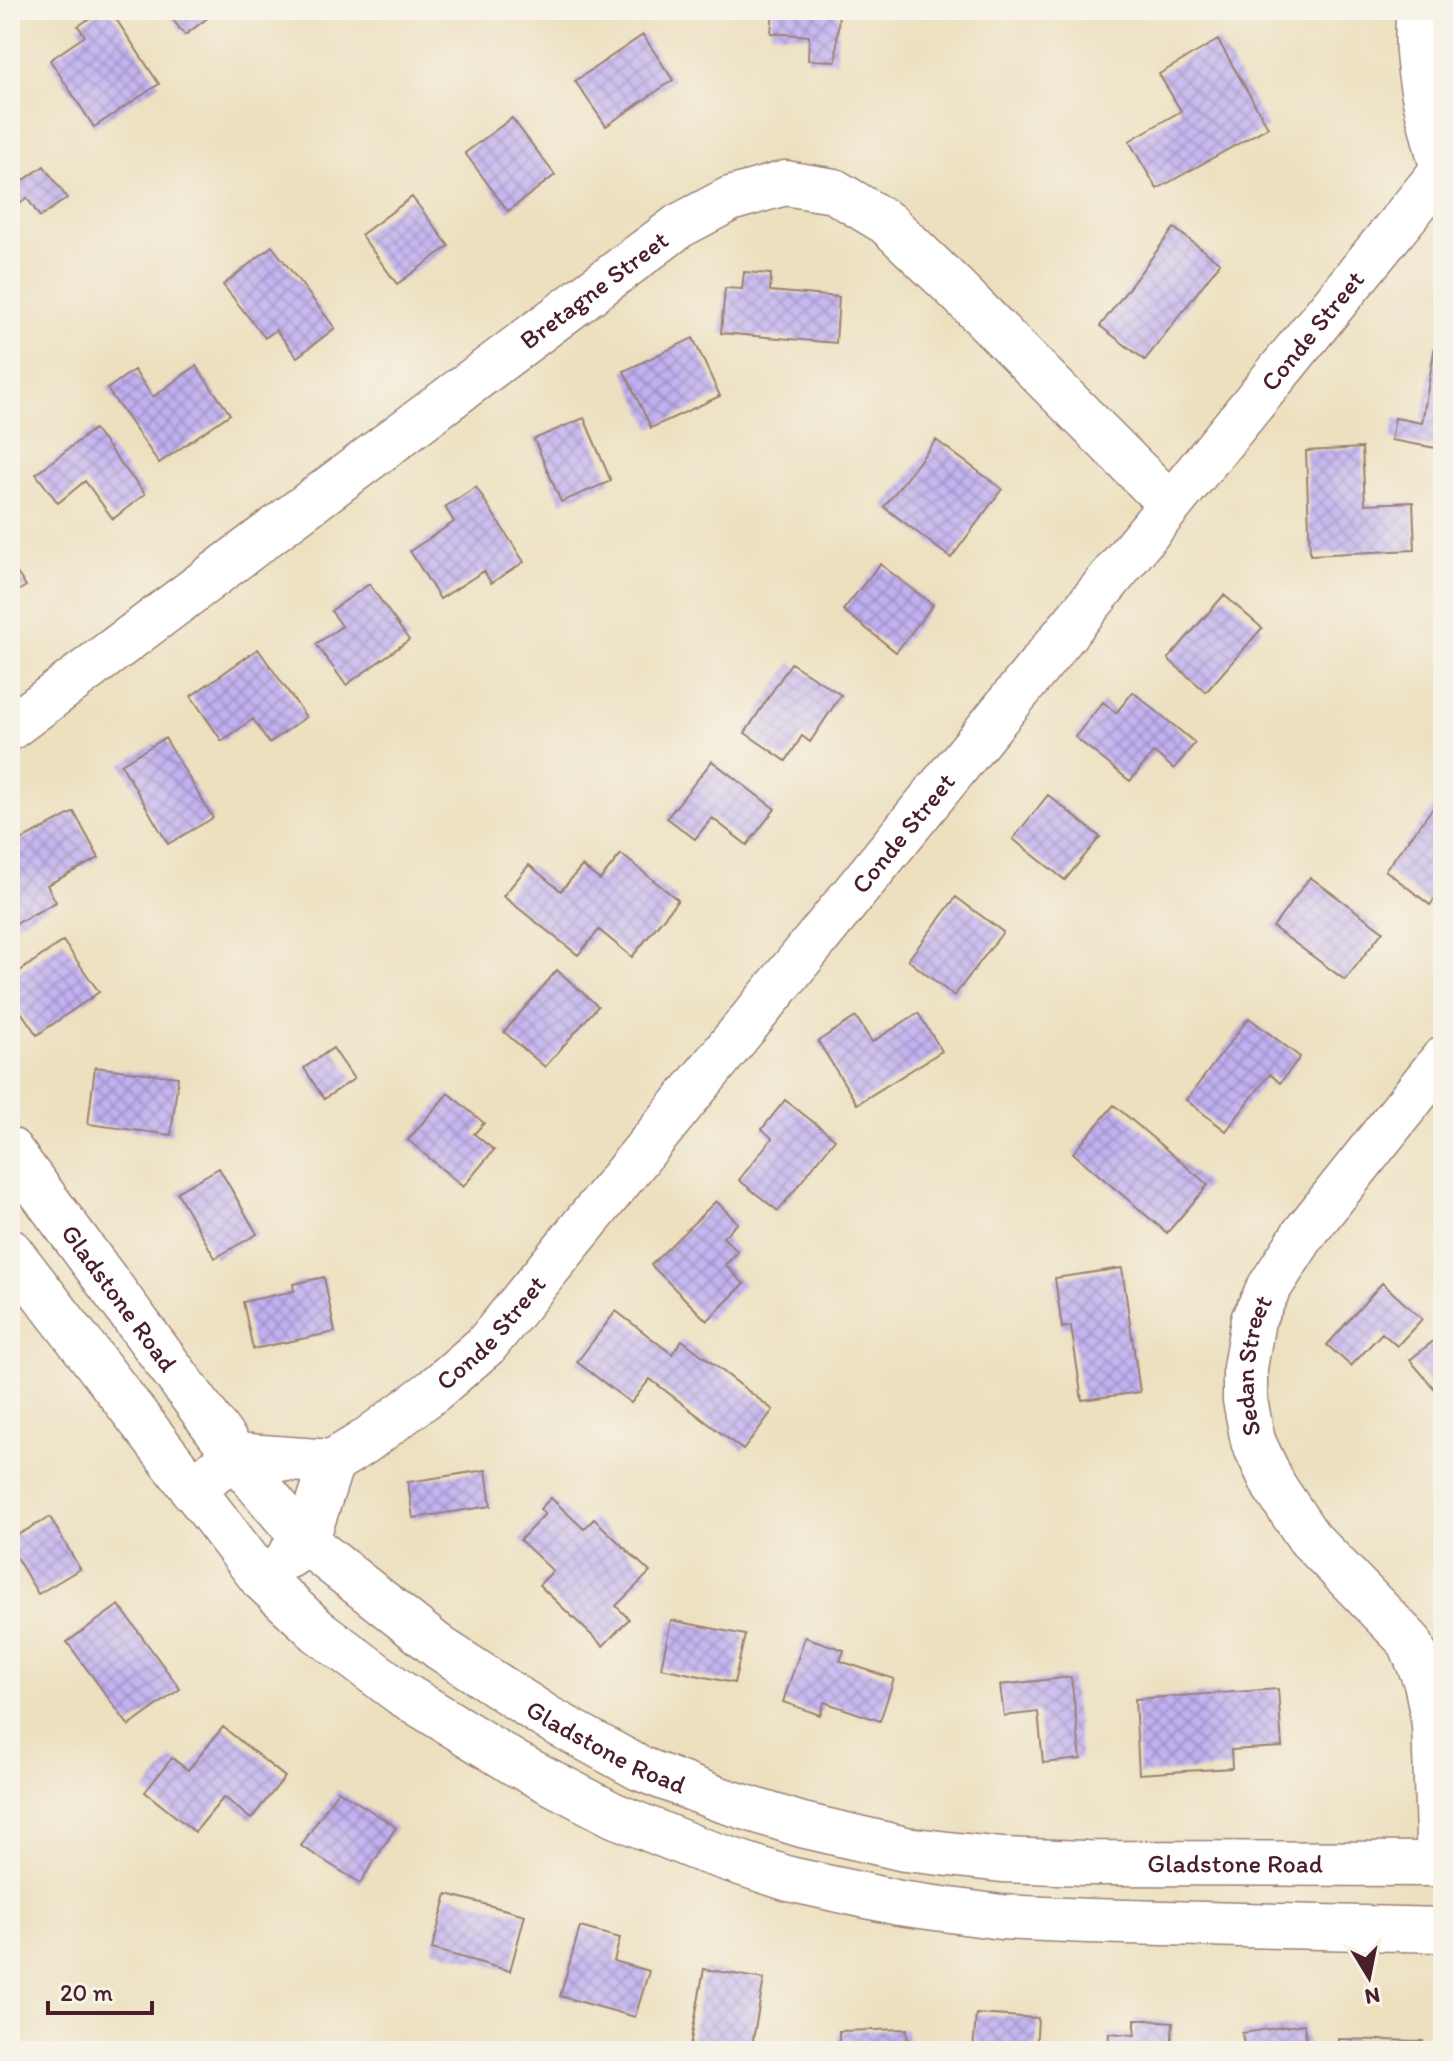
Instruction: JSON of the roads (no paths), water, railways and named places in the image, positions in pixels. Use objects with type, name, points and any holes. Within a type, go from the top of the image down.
[{"type":"street","points":[[1419,10],[1418,51],[1422,89],[1443,170]]},
{"type":"street","name":"Conde Street","points":[[332,1462],[433,1391],[486,1345],[1443,170]]},
{"type":"street","name":"Bretagne Street","points":[[10,728],[679,226],[730,199],[785,183],[834,191],[887,223],[1170,504]]},
{"type":"street","name":"Sedan Street","points":[[1441,1864],[1434,1724],[1426,1682],[1410,1642],[1309,1538],[1274,1486],[1253,1441],[1245,1400],[1245,1368],[1253,1320],[1269,1288],[1303,1235],[1443,1059]]},
{"type":"street","name":"Gladstone Road","points":[[10,1150],[235,1455],[306,1542],[440,1648],[546,1717],[639,1768],[788,1821],[905,1849],[1002,1860],[1441,1864]]},
{"type":"street","points":[[10,1251],[262,1579],[318,1631],[401,1693],[516,1764],[614,1815],[698,1849],[789,1879],[899,1903],[1001,1917],[1443,1930]]},
{"type":"street","points":[[192,1489],[235,1455],[332,1462],[306,1542],[262,1579]]},
{"type":"street","points":[[1372,1928],[1373,1864]]}]
